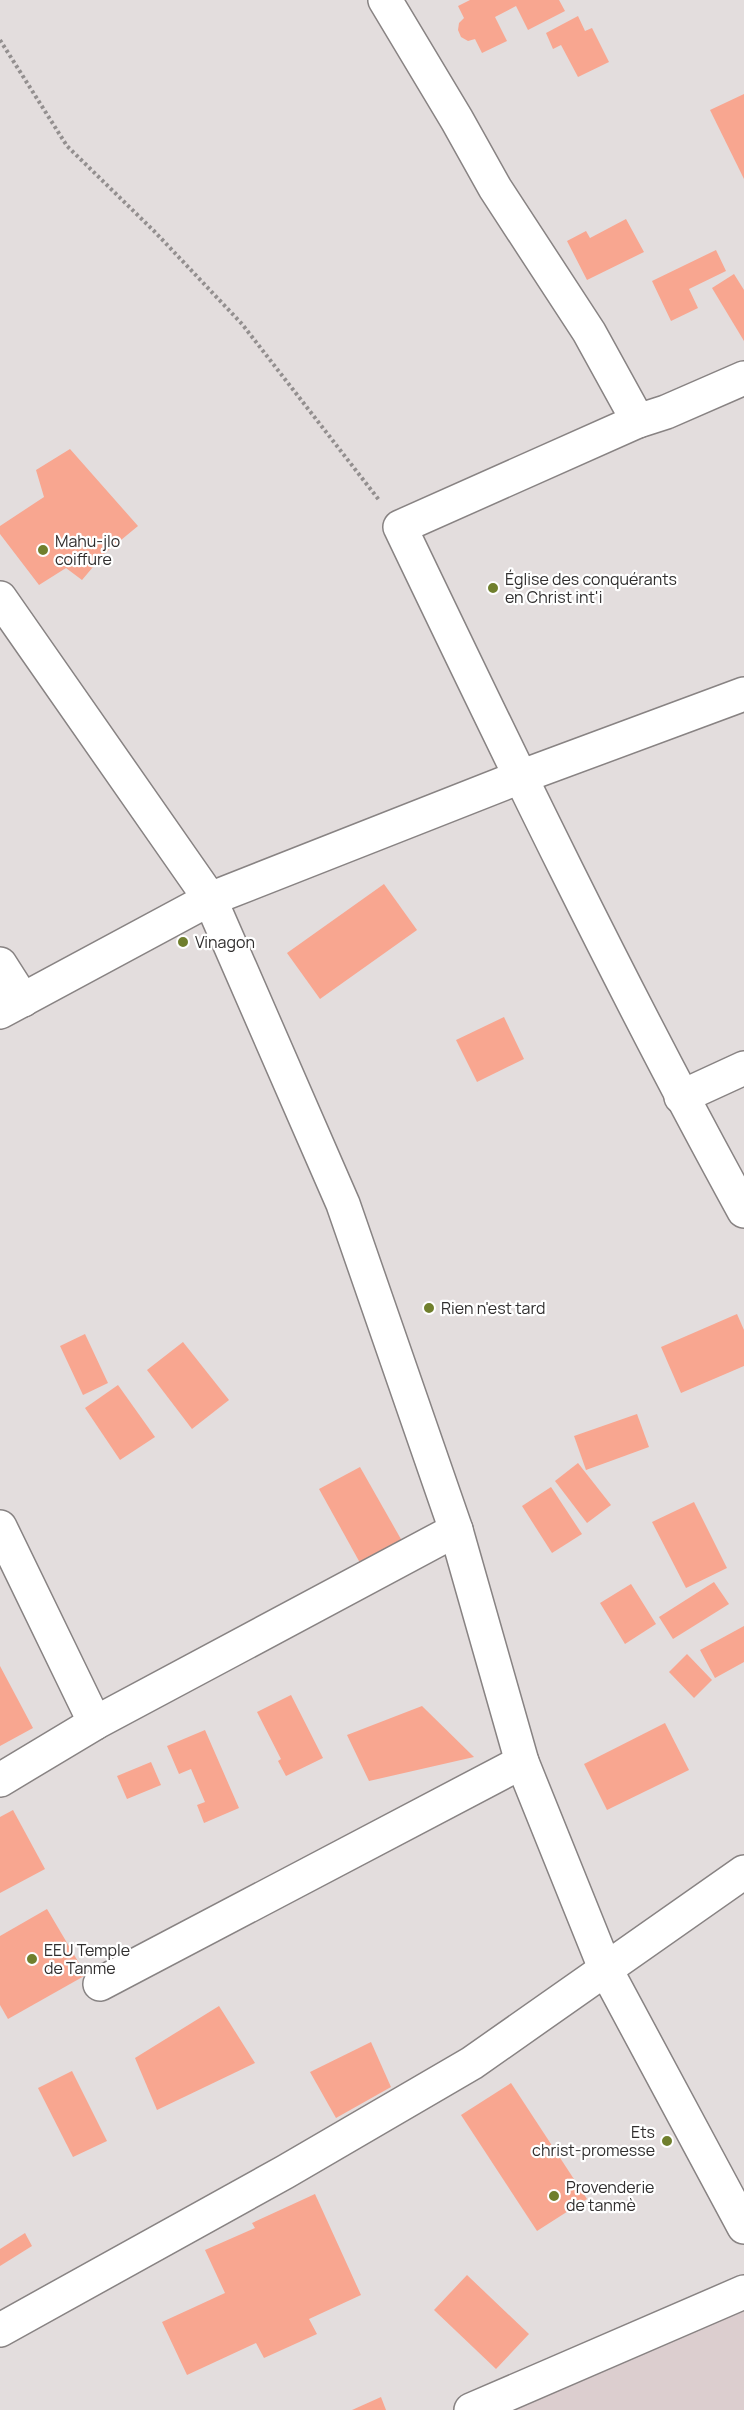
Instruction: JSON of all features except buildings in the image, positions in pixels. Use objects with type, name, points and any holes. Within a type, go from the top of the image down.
[{"type":"street","points":[[385,0],[458,120],[495,188],[589,332],[638,421]]},
{"type":"street","points":[[744,378],[666,412],[638,421],[400,527],[520,777],[681,1096],[744,1211]]},
{"type":"street","points":[[0,598],[210,899],[343,1204],[456,1530],[522,1762],[605,1968],[742,2220]]},
{"type":"street","points":[[0,964],[11,1006],[210,899],[520,777],[744,694]]},
{"type":"street","points":[[681,1096],[744,1068]]},
{"type":"street","points":[[0,1527],[95,1723]]},
{"type":"street","points":[[0,1780],[95,1723],[456,1530]]},
{"type":"street","points":[[100,1984],[522,1762]]},
{"type":"street","points":[[0,2330],[285,2172],[472,2063],[744,1872]]},
{"type":"street","points":[[471,2410],[744,2292]]},
{"type":"path","points":[[0,40],[67,146],[155,232],[242,324],[400,527]]},
{"type":"shaded area","points":[[744,2311],[744,2410],[509,2410]]},
{"type":"place","name":"Mahu-jlo coiffure","points":[[43,550]]},
{"type":"place","name":"Église des conquérants en Christ int'i","points":[[493,588]]},
{"type":"place","name":"Vinagon","points":[[183,942]]},
{"type":"place","name":"Rien n'est tard","points":[[429,1308]]},
{"type":"place","name":"EEU Temple de Tanme","points":[[32,1959]]},
{"type":"place","name":"Ets christ-promesse","points":[[667,2141]]},
{"type":"place","name":"Provenderie de tanmè","points":[[554,2196]]}]
